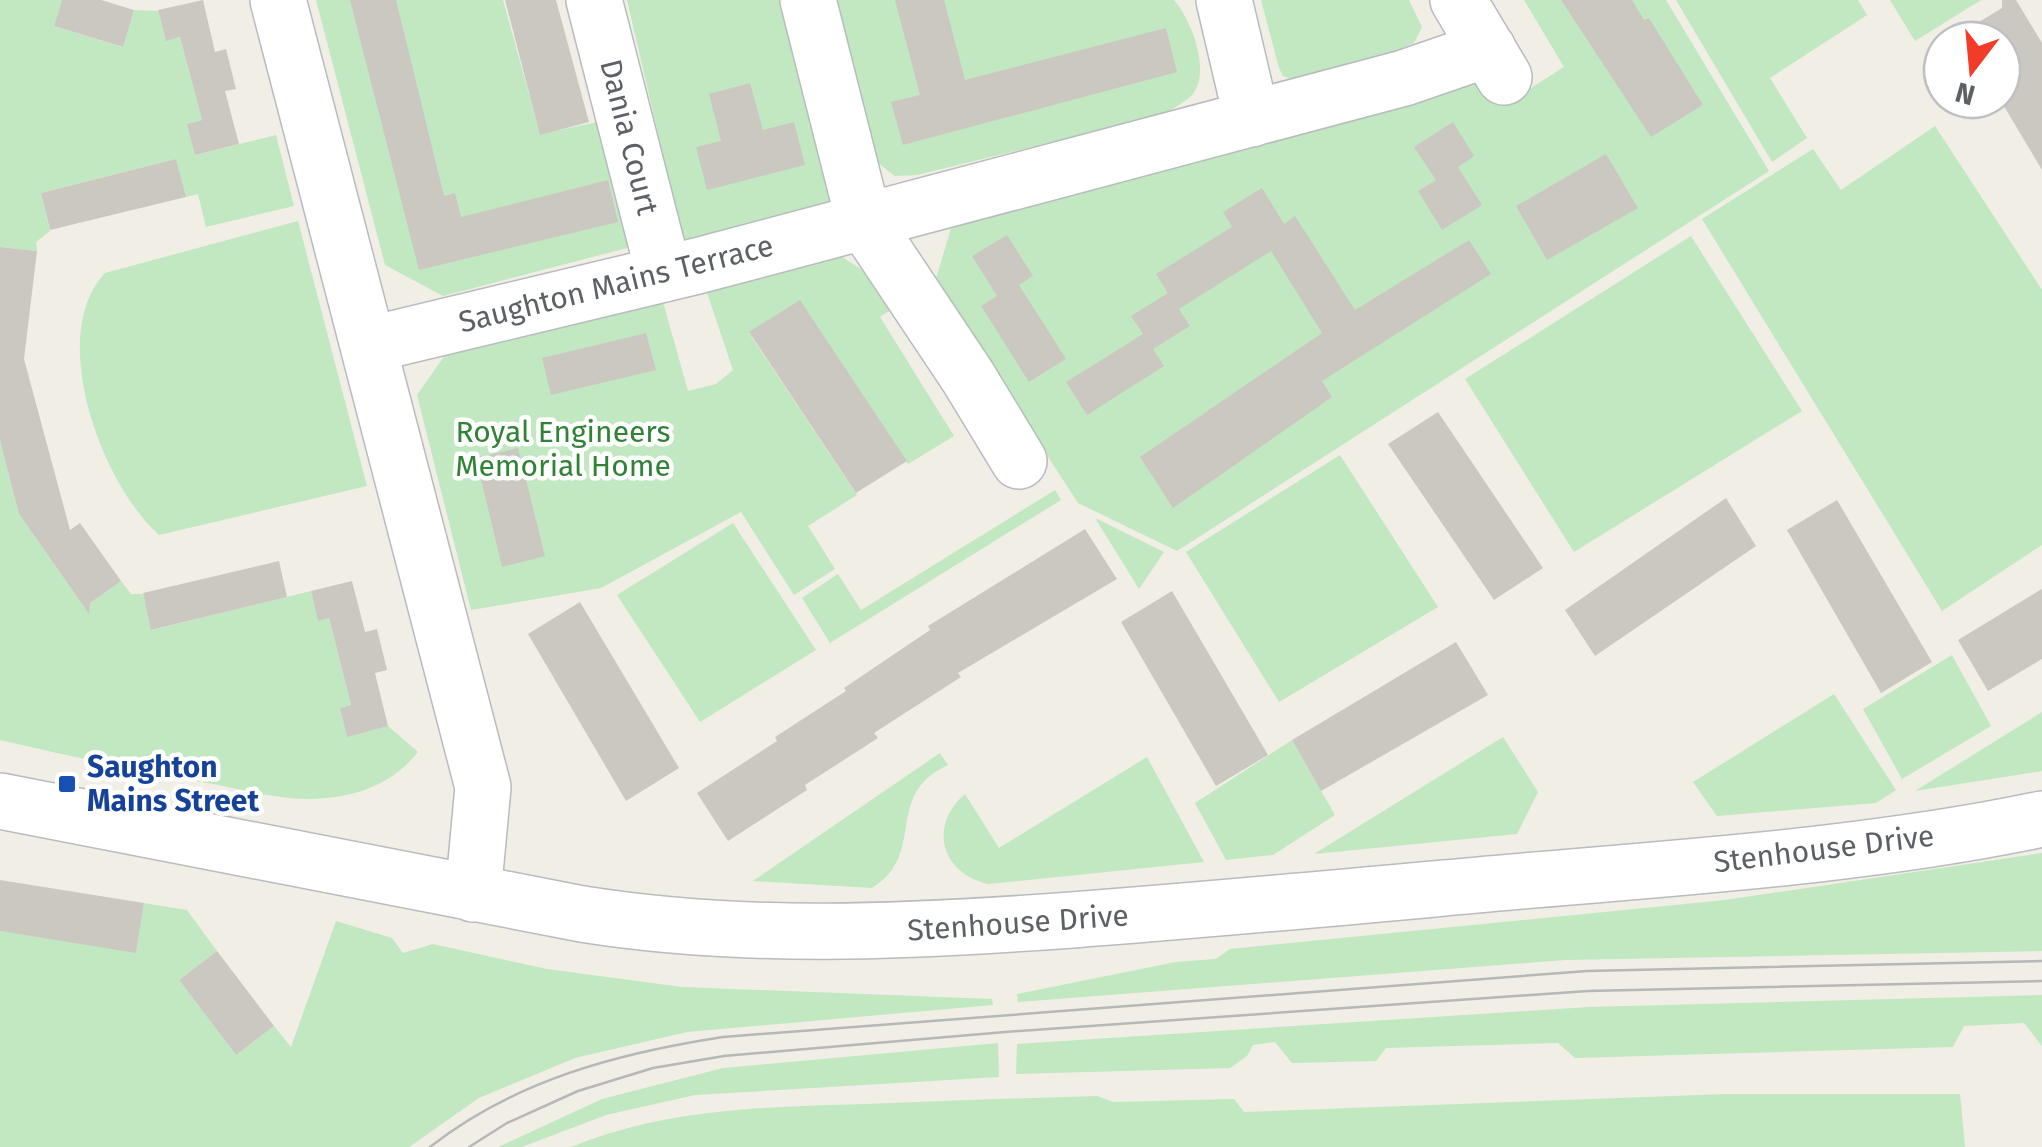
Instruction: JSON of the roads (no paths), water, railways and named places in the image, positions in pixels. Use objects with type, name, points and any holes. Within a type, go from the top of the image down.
[{"type":"street","points":[[278,0],[483,787],[473,894]]},
{"type":"street","name":"Dania Court","points":[[594,0],[664,274]]},
{"type":"street","points":[[808,0],[864,222],[1019,462]]},
{"type":"street","points":[[1224,0],[1252,119]]},
{"type":"street","name":"Saughton Mains Terrace","points":[[368,345],[664,274],[1404,78],[1496,63],[1458,0]]},
{"type":"street","name":"Stenhouse Drive","points":[[0,801],[473,894],[672,928],[868,934],[1244,907],[1652,868],[1930,837],[2042,818]]},
{"type":"tram line","points":[[430,1147],[497,1104],[569,1073],[645,1052],[723,1037],[1587,971],[2042,961]]},
{"type":"tram line","points":[[469,1147],[507,1123],[578,1091],[653,1068],[724,1056],[1588,991],[2042,981]]},
{"type":"place","name":"Saughton Mains Street","points":[[67,784]]},
{"type":"park label","name":"Royal Engineers Memorial Home","points":[[563,449]]}]
